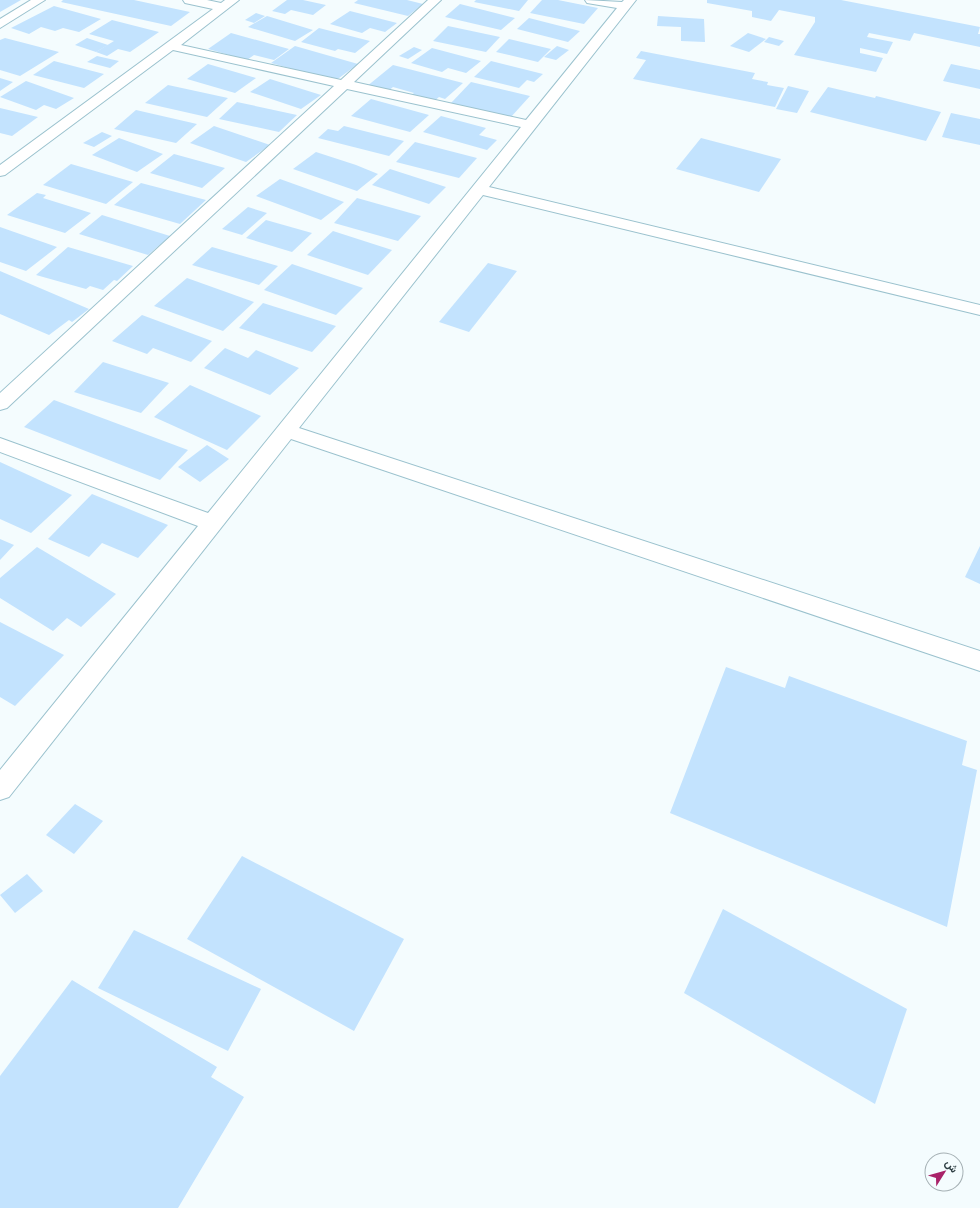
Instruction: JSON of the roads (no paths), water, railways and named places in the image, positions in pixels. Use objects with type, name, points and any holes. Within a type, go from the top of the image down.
[{"type":"street","points":[[0,24],[39,0]]},
{"type":"street","points":[[189,0],[228,4]]},
{"type":"street","points":[[0,404],[435,0]]},
{"type":"street","points":[[591,0],[627,3]]},
{"type":"street","points":[[0,789],[627,3]]},
{"type":"street","points":[[0,172],[228,4]]},
{"type":"street","points":[[170,46],[343,86],[529,125]]},
{"type":"street","points":[[478,189],[980,310]]},
{"type":"street","points":[[287,431],[980,662]]},
{"type":"street","points":[[0,445],[213,523]]}]
